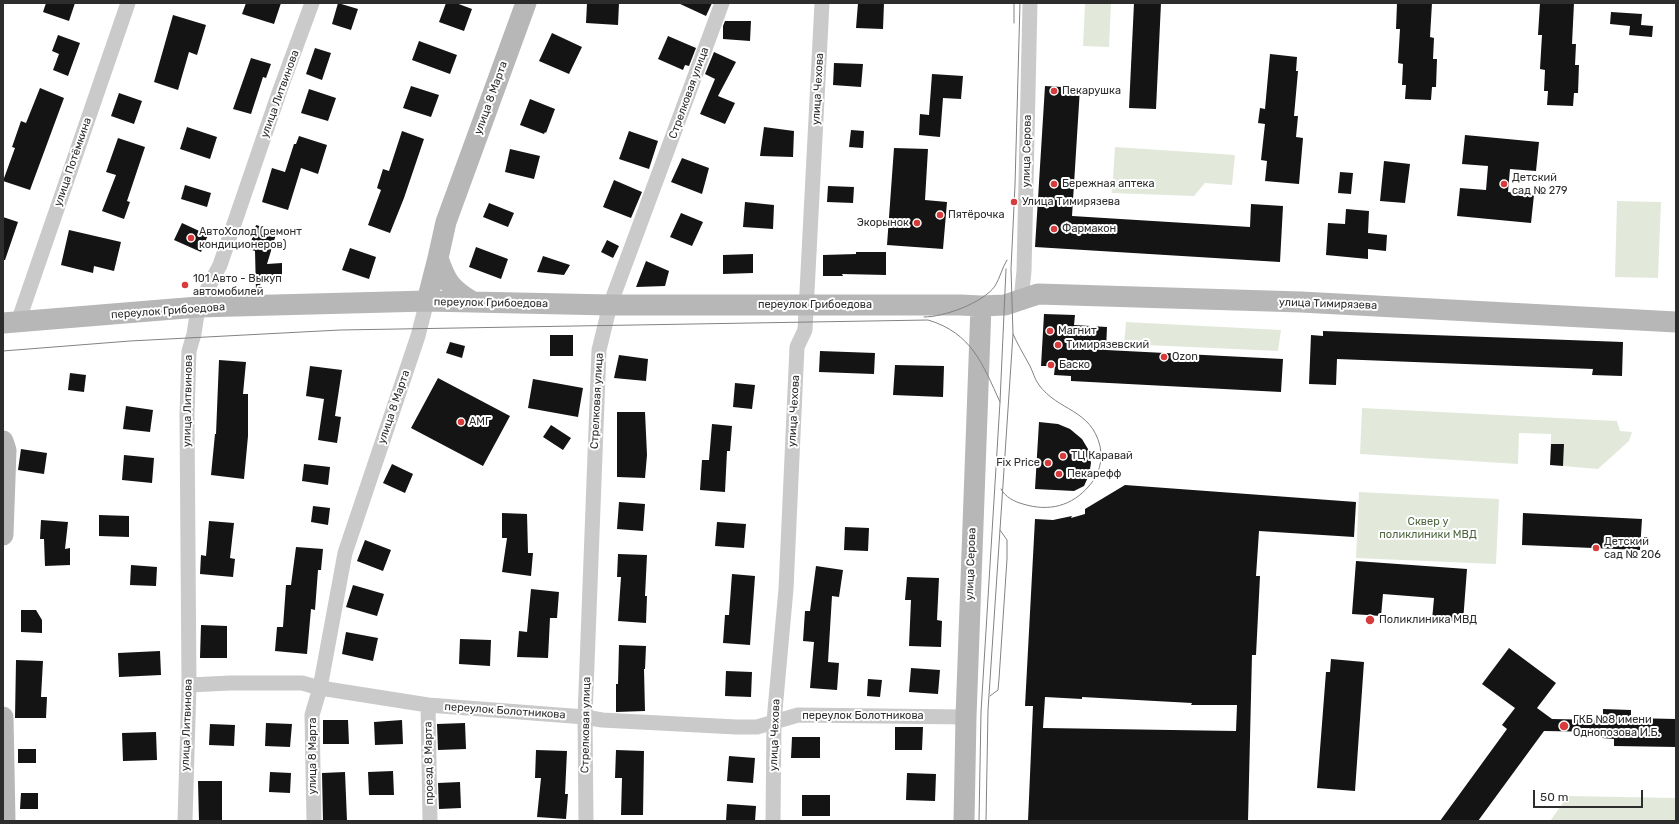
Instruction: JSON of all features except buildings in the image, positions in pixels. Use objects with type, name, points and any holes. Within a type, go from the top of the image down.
[{"type":"street","name":"улица Потёмкина","points":[[11,322],[128,3]]},
{"type":"street","name":"улица Литвинова","points":[[185,821],[189,685],[187,414],[189,351],[194,334],[198,307],[220,265],[280,90],[312,3]]},
{"type":"street","name":"улица 8 Марта","points":[[314,821],[312,715],[320,688],[346,553],[418,336],[436,268],[446,222],[526,3]]},
{"type":"street","name":"Стрелковая улица","points":[[586,821],[585,717],[599,350],[610,305],[722,3]]},
{"type":"street","name":"улица Чехова","points":[[773,821],[774,721],[786,589],[797,347],[805,330],[822,3]]},
{"type":"street","name":"улица Серова","points":[[1021,300],[1024,271],[1030,3]]},
{"type":"street","points":[[392,302],[416,292],[436,268],[461,295],[473,302]]},
{"type":"street","name":"улица Тимирязева","points":[[981,306],[1005,305],[1038,294],[1301,302],[1676,322]]},
{"type":"street","name":"переулок Грибоедова","points":[[11,322],[198,307],[427,301],[610,305],[981,306]]},
{"type":"street","name":"улица Серова","points":[[964,821],[966,717],[981,306]]},
{"type":"street","points":[[3,441],[6,450],[3,535]]},
{"type":"street","name":"переулок Болотникова","points":[[189,685],[230,683],[302,683],[320,688],[428,705],[585,717],[602,720],[736,727],[757,727],[798,715],[966,717]]},
{"type":"street","name":"проезд 8 Марта","points":[[428,705],[430,821]]},
{"type":"street","points":[[3,717],[5,821]]},
{"type":"green space","points":[[1085,3],[1111,3],[1109,47],[1083,46]]},
{"type":"green space","points":[[1115,147],[1235,155],[1232,185],[1205,183],[1194,196],[1112,193]]},
{"type":"green space","points":[[1617,201],[1661,202],[1658,278],[1615,277]]},
{"type":"green space","points":[[1126,322],[1281,330],[1278,351],[1124,344]]},
{"type":"green space","points":[[1362,408],[1617,421],[1620,431],[1632,432],[1629,441],[1598,469],[1563,466],[1564,445],[1551,444],[1551,434],[1519,433],[1518,464],[1360,454]]},
{"type":"green space","name":"Сквер у поликлиники МВД","points":[[1359,492],[1499,499],[1496,564],[1356,558]]},
{"type":"green space","points":[[1568,796],[1676,798],[1676,821],[1550,821]]},
{"type":"tram line","points":[[1014,3],[1014,23]]},
{"type":"tram line","points":[[986,821],[988,710],[1013,334],[1011,269],[1020,3]]},
{"type":"tram line","points":[[924,317],[952,312],[982,298],[995,286],[1007,260]]},
{"type":"tram line","points":[[979,821],[981,712],[1000,402],[1006,269]]},
{"type":"tram line","points":[[3,351],[130,341],[340,330],[928,320],[943,326],[966,342],[988,375],[1000,402]]},
{"type":"tram line","points":[[1001,489],[1010,499],[1023,504],[1042,507],[1059,506],[1068,503],[1089,486],[1098,472],[1101,457],[1100,446],[1096,434],[1082,417],[1055,400],[1039,385],[1013,334]]},
{"type":"tram line","points":[[990,696],[998,690],[1007,559],[1007,540],[1000,530]]},
{"type":"place","name":"Пекарушка","points":[[1054,91]]},
{"type":"place","name":"Бережная аптека","points":[[1054,184]]},
{"type":"place","name":"Детский сад № 279","points":[[1504,184]]},
{"type":"place","name":"Улица Тимирязева","points":[[1014,202]]},
{"type":"place","name":"Пятёрочка","points":[[940,215]]},
{"type":"place","name":"Экорынок","points":[[917,223]]},
{"type":"place","name":"Фармакон","points":[[1054,229]]},
{"type":"place","name":"АвтоХолод (ремонт кондиционеров)","points":[[191,238]]},
{"type":"place","name":"101 Авто - Выкуп автомобилей","points":[[185,285]]},
{"type":"place","name":"Магнит","points":[[1050,331]]},
{"type":"place","name":"Тимирязевский","points":[[1058,345]]},
{"type":"place","name":"Ozon","points":[[1164,357]]},
{"type":"place","name":"Баско","points":[[1051,365]]},
{"type":"place","name":"АМГ","points":[[461,422]]},
{"type":"place","name":"ТЦ Каравай","points":[[1063,456]]},
{"type":"place","name":"Fix Price","points":[[1048,463]]},
{"type":"place","name":"Пекарефф","points":[[1059,474]]},
{"type":"place","name":"Детский сад № 206","points":[[1596,548]]},
{"type":"place","name":"Поликлиника МВД","points":[[1370,620]]},
{"type":"place","name":"ГКБ №8 имени Однопозова И.Б.","points":[[1564,726]]}]
